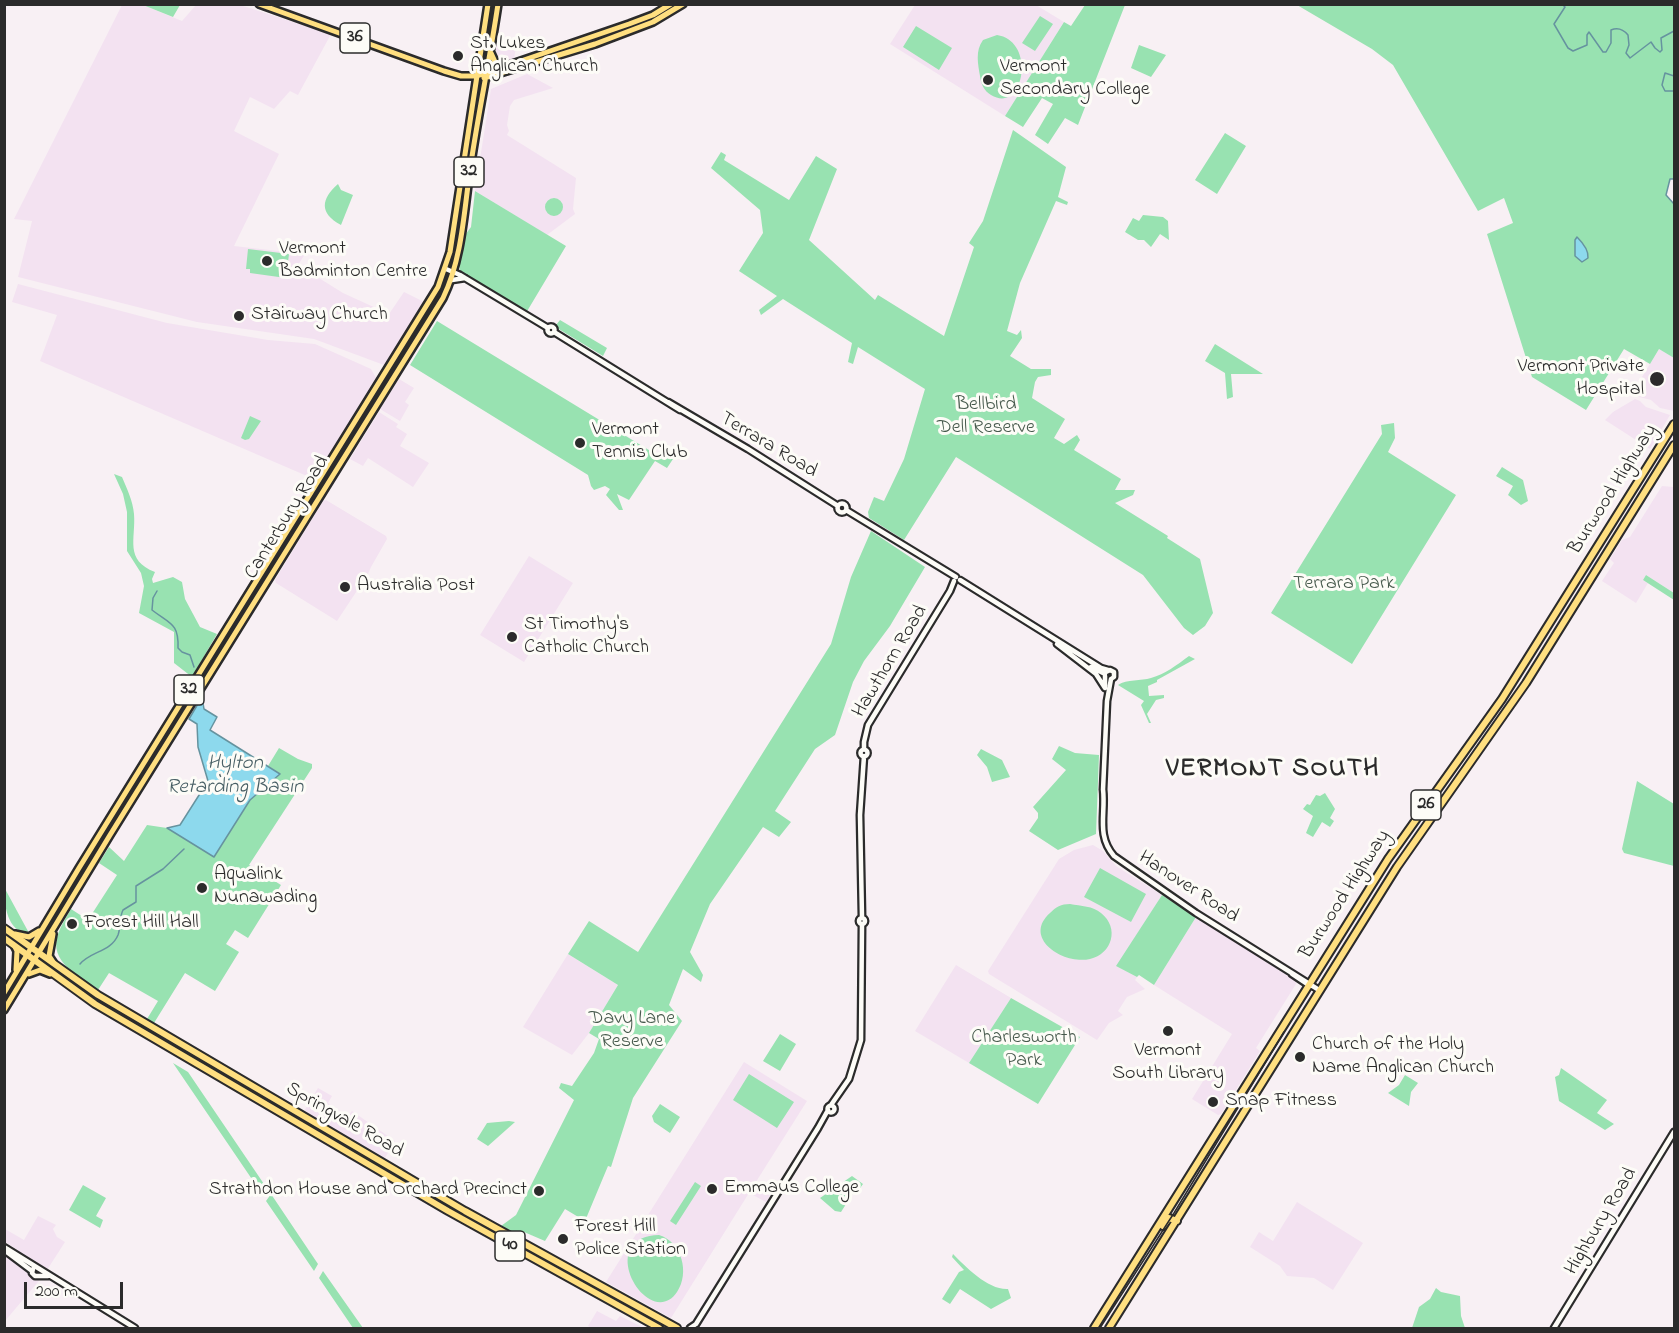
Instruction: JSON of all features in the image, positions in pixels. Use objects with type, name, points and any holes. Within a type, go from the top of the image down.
[{"type":"highway","name":"Burwood Highway","points":[[1094,1329],[1388,859],[1522,668],[1674,424]]},
{"type":"highway","name":"Burwood Highway","points":[[1109,1329],[1396,867],[1526,683],[1674,445]]},
{"type":"highway","points":[[1462,754],[1472,760]]},
{"type":"highway","name":"Springvale Road","points":[[4,928],[32,946],[93,993],[465,1211],[677,1329]]},
{"type":"highway","name":"Springvale Road","points":[[4,938],[92,1002],[196,1064],[448,1211],[660,1329]]},
{"type":"highway","points":[[194,1052],[196,1064]]},
{"type":"highway","points":[[1240,1095],[1249,1096],[1264,1080]]},
{"type":"highway","points":[[1139,1257],[1148,1250],[1168,1219],[1177,1221]]},
{"type":"main road","name":"36","points":[[259,4],[454,74],[466,76],[485,76],[596,44],[664,17],[683,4]]},
{"type":"main road","name":"Canterbury Road","points":[[4,993],[431,301],[446,269],[450,252],[488,4]]},
{"type":"main road","name":"Canterbury Road","points":[[4,1010],[439,305],[452,280],[498,4]]},
{"type":"main road","name":"36","points":[[485,76],[630,24],[653,15],[671,4]]},
{"type":"main road","points":[[630,24],[632,31]]},
{"type":"main road","points":[[490,51],[496,64],[503,68]]},
{"type":"main road","points":[[446,269],[465,278]]},
{"type":"main road","points":[[452,280],[465,278]]},
{"type":"main road","name":"Terrara Road","points":[[465,278],[548,328],[552,327],[554,332],[838,506],[844,504],[846,510],[957,581]]},
{"type":"main road","points":[[294,521],[301,527]]},
{"type":"main road","points":[[289,529],[301,527]]},
{"type":"main road","points":[[957,581],[1101,668],[1111,679],[1114,674],[1111,670],[1106,673]]},
{"type":"main road","name":"Hawthorn Road","points":[[695,1326],[831,1109],[855,1065],[861,1040],[860,815],[864,756],[867,752],[864,749],[865,733],[873,715],[957,581]]},
{"type":"main road","points":[[1040,631],[1099,677],[1105,688]]},
{"type":"main road","points":[[1083,663],[1106,673]]},
{"type":"main road","name":"Hanover Road","points":[[1106,673],[1107,700]]},
{"type":"main road","name":"Hanover Road","points":[[1111,679],[1107,700],[1102,807],[1103,837],[1114,856],[1196,912],[1319,990]]},
{"type":"main road","points":[[102,831],[110,835]]},
{"type":"main road","points":[[53,963],[49,954],[56,924]]},
{"type":"main road","points":[[13,933],[30,937],[42,928]]},
{"type":"main road","points":[[14,944],[17,951],[15,974]]},
{"type":"main road","points":[[24,978],[32,971],[40,970],[57,977]]},
{"type":"main road","points":[[1302,995],[1301,979],[1315,975]]},
{"type":"main road","name":"Highbury Road","points":[[1554,1329],[1674,1132]]},
{"type":"main road","points":[[4,1249],[135,1329]]},
{"type":"main road","points":[[34,1268],[34,1275],[40,1273]]},
{"type":"main road","points":[[690,1329],[695,1326]]},
{"type":"shaded area","points":[[122,5],[143,5],[182,21],[196,5],[240,5],[331,34],[298,95],[290,91],[274,109],[250,97],[234,131],[279,154],[234,246],[305,254],[298,265],[343,293],[389,314],[404,292],[424,302],[384,365],[314,339],[197,322],[18,277],[32,221],[14,219]]},
{"type":"shaded area","name":"Vermont Secondary College","points":[[915,5],[1036,5],[1064,22],[1005,116],[890,44]]},
{"type":"shaded area","points":[[518,36],[514,59],[505,62],[498,61],[495,55],[497,44]]},
{"type":"shaded area","points":[[527,74],[553,88],[514,100],[510,106],[507,135],[576,178],[573,209],[575,214],[547,235],[475,191],[491,89]]},
{"type":"shaded area","points":[[18,284],[167,323],[268,340],[315,344],[371,369],[376,378],[314,479],[40,361],[57,315],[12,302]]},
{"type":"shaded area","name":"Vermont Private Hospital","points":[[1659,349],[1674,358],[1674,411],[1660,408],[1651,400],[1631,395]]},
{"type":"shaded area","points":[[399,379],[414,388],[405,402],[409,405],[400,421],[380,409]]},
{"type":"shaded area","points":[[1635,399],[1646,407],[1670,415],[1650,449],[1605,420],[1613,412]]},
{"type":"shaded area","points":[[379,412],[398,424],[396,427],[407,434],[400,446],[429,463],[413,487],[368,458],[363,466],[350,459]]},
{"type":"shaded area","points":[[1662,486],[1674,487],[1674,593],[1646,575],[1643,580],[1648,583],[1636,603],[1602,581],[1614,563],[1610,559],[1622,540],[1630,537]]},
{"type":"shaded area","points":[[326,500],[386,536],[387,539],[368,574],[337,621],[276,583],[275,580],[323,501]]},
{"type":"shaded area","points":[[529,556],[573,583],[524,662],[480,635]]},
{"type":"shaded area","points":[[1093,845],[1103,851],[1116,866],[1162,895],[1117,966],[1137,977],[1135,980],[1145,989],[1127,997],[1118,1011],[1123,1015],[1109,1023],[1097,1040],[989,974],[988,971],[1059,859],[1074,850]]},
{"type":"shaded area","points":[[1196,917],[1296,981],[1256,1048],[1260,1051],[1221,1114],[1218,1115],[1192,1099],[1232,1034],[1154,985]]},
{"type":"shaded area","points":[[568,954],[618,985],[589,1033],[572,1055],[523,1027]]},
{"type":"shaded area","points":[[956,965],[1011,998],[969,1063],[915,1031]]},
{"type":"shaded area","name":"Emmaus College","points":[[744,1062],[807,1101],[754,1185],[770,1196],[766,1202],[749,1193],[671,1318],[606,1282]]},
{"type":"shaded area","points":[[318,1088],[332,1096],[328,1103],[348,1116],[352,1111],[395,1141],[385,1158],[303,1113]]},
{"type":"shaded area","points":[[1297,1202],[1363,1243],[1333,1290],[1314,1278],[1287,1276],[1280,1266],[1250,1247],[1259,1232],[1273,1241]]},
{"type":"shaded area","points":[[38,1216],[56,1225],[53,1229],[57,1237],[65,1242],[47,1270],[16,1252],[18,1250],[5,1242],[5,1229],[24,1240]]},
{"type":"shaded area","points":[[5,1254],[43,1276],[5,1321]]},
{"type":"shaded area","points":[[597,1311],[616,1321],[620,1316],[644,1328],[591,1328],[588,1326]]},
{"type":"green space","points":[[180,4],[173,17],[143,5]]},
{"type":"green space","points":[[1085,5],[1125,5],[1078,125],[1065,118],[1048,144],[1035,135],[1053,104],[1042,98],[1023,127],[1005,116],[1064,22],[1071,26]]},
{"type":"green space","points":[[1297,5],[1674,5],[1674,179],[1670,179],[1666,195],[1674,204],[1674,358],[1659,349],[1650,364],[1624,349],[1586,410],[1532,377],[1487,234],[1513,223],[1504,198],[1478,211],[1393,65],[1372,49]]},
{"type":"green space","points":[[1040,16],[1053,24],[1035,51],[1022,43]]},
{"type":"green space","points":[[916,26],[952,48],[939,70],[903,47]]},
{"type":"green space","points":[[997,35],[1010,40],[1018,50],[1021,62],[1018,86],[1011,95],[1002,98],[991,95],[985,89],[981,82],[978,62],[978,53],[983,40]]},
{"type":"green space","points":[[1139,45],[1166,55],[1151,77],[1131,68]]},
{"type":"green space","name":"Bellbird Dell Reserve","points":[[1013,130],[1066,167],[1058,197],[1068,202],[1067,205],[1056,201],[1020,283],[1007,331],[1017,335],[1021,330],[1022,338],[1010,356],[1031,369],[1051,369],[1051,375],[1038,377],[1032,398],[1065,419],[1054,438],[1064,444],[1077,435],[1080,440],[1074,450],[1121,479],[1115,490],[1135,490],[1133,495],[1115,503],[1200,559],[1213,613],[1205,626],[1193,635],[1184,628],[1143,575],[956,457],[904,540],[869,518],[868,512],[874,497],[884,501],[904,459],[925,389],[858,347],[853,364],[848,362],[852,343],[783,299],[761,315],[759,310],[777,296],[739,271],[763,233],[760,210],[711,168],[721,152],[726,155],[724,160],[789,200],[816,156],[837,169],[809,240],[875,300],[878,295],[944,336],[974,247],[969,243],[983,221]]},
{"type":"green space","points":[[1225,133],[1246,146],[1217,194],[1195,180]]},
{"type":"green space","points":[[338,184],[341,190],[353,195],[341,225],[329,216],[325,206],[328,195]]},
{"type":"green space","points":[[475,191],[566,246],[526,313],[461,273],[459,266],[465,235],[471,227]]},
{"type":"green space","points":[[554,198],[560,201],[563,207],[560,213],[554,216],[548,213],[545,207],[548,201]]},
{"type":"green space","points":[[1143,215],[1163,217],[1168,221],[1169,240],[1160,234],[1151,247],[1144,240],[1138,240],[1125,232],[1133,218],[1139,221]]},
{"type":"green space","name":"Vermont Badminton Centre","points":[[248,249],[289,254],[286,278],[250,273],[250,269],[246,269]]},
{"type":"green space","points":[[560,320],[607,348],[603,356],[557,328],[556,325]]},
{"type":"green space","points":[[437,321],[657,455],[660,452],[673,459],[667,468],[655,461],[629,500],[617,494],[623,510],[619,510],[606,495],[610,489],[605,486],[594,490],[588,475],[410,365]]},
{"type":"green space","points":[[1215,344],[1263,374],[1231,374],[1233,397],[1227,399],[1225,373],[1205,361]]},
{"type":"green space","points":[[250,416],[261,421],[249,439],[245,440],[241,438]]},
{"type":"green space","name":"Terrara Park","points":[[1394,423],[1395,438],[1388,452],[1456,495],[1352,664],[1271,613],[1382,434],[1381,425]]},
{"type":"green space","points":[[1502,467],[1523,480],[1528,501],[1521,505],[1508,495],[1513,486],[1496,476]]},
{"type":"green space","points":[[114,474],[122,477],[131,500],[134,514],[135,555],[145,567],[155,572],[153,583],[173,577],[182,582],[185,599],[200,627],[217,634],[192,677],[174,663],[174,632],[139,613],[144,586],[141,573],[127,551],[127,512],[123,494]]},
{"type":"green space","name":"Davy Lane Reserve","points":[[871,531],[925,567],[890,626],[864,661],[853,682],[835,735],[815,749],[775,811],[791,822],[779,837],[763,827],[710,904],[690,952],[703,975],[701,982],[683,969],[669,1005],[682,1021],[633,1098],[611,1167],[608,1166],[585,1221],[565,1209],[545,1241],[524,1232],[513,1232],[501,1226],[516,1215],[574,1100],[559,1088],[561,1083],[572,1086],[594,1053],[599,1039],[589,1033],[618,985],[568,954],[589,921],[638,952],[831,644],[851,577]]},
{"type":"green space","points":[[1646,575],[1674,593],[1674,600],[1643,580]]},
{"type":"green space","points":[[1189,656],[1195,659],[1148,686],[1149,696],[1164,695],[1164,698],[1156,700],[1147,714],[1151,723],[1149,723],[1141,705],[1144,701],[1118,685],[1156,676]]},
{"type":"green space","points":[[1059,746],[1075,753],[1099,755],[1096,834],[1058,850],[1029,831],[1038,818],[1038,813],[1033,807],[1066,770],[1052,759]]},
{"type":"green space","points":[[279,748],[312,764],[312,768],[249,865],[281,885],[248,938],[235,930],[226,944],[239,952],[215,991],[185,973],[154,1023],[147,1019],[158,1001],[109,973],[98,990],[68,968],[58,953],[56,944],[58,934],[71,909],[88,920],[117,875],[99,863],[109,847],[124,861],[147,825],[167,828],[214,857],[250,800],[280,774],[268,766]]},
{"type":"green space","points":[[981,749],[1002,760],[1010,777],[992,782],[987,767],[977,755]]},
{"type":"green space","points":[[1637,781],[1674,804],[1674,866],[1624,853],[1622,849]]},
{"type":"green space","points":[[1325,793],[1335,809],[1330,818],[1334,821],[1330,827],[1322,822],[1313,837],[1306,833],[1313,816],[1303,809],[1307,804],[1310,805],[1316,795],[1320,796]]},
{"type":"green space","points":[[1100,868],[1146,894],[1131,922],[1084,897]]},
{"type":"green space","points":[[4,887],[29,933],[22,932],[11,923],[6,909]]},
{"type":"green space","points":[[1162,895],[1196,917],[1154,985],[1139,975],[1137,977],[1116,966]]},
{"type":"green space","points":[[1070,904],[1094,909],[1107,919],[1112,933],[1111,940],[1104,952],[1098,956],[1079,960],[1068,958],[1049,948],[1043,940],[1041,932],[1043,922],[1057,908]]},
{"type":"green space","name":"Charlesworth Park","points":[[1011,998],[1080,1037],[1038,1104],[969,1063]]},
{"type":"green space","points":[[780,1034],[796,1044],[780,1071],[763,1061]]},
{"type":"green space","points":[[173,1063],[188,1072],[266,1187],[262,1194]]},
{"type":"green space","points":[[1561,1068],[1607,1100],[1597,1113],[1614,1124],[1605,1130],[1559,1101],[1555,1077],[1559,1075]]},
{"type":"green space","points":[[749,1074],[794,1102],[777,1128],[733,1100]]},
{"type":"green space","points":[[1405,1075],[1418,1083],[1411,1092],[1409,1106],[1388,1093],[1399,1085]]},
{"type":"green space","points":[[660,1104],[680,1117],[670,1133],[654,1122],[652,1116]]},
{"type":"green space","points":[[515,1122],[488,1146],[477,1139],[487,1123]]},
{"type":"green space","points":[[852,1176],[863,1184],[858,1191],[855,1190],[841,1212],[835,1211],[820,1198]]},
{"type":"green space","points":[[695,1182],[701,1186],[676,1225],[670,1221]]},
{"type":"green space","points":[[83,1185],[106,1198],[96,1216],[103,1220],[100,1228],[69,1210]]},
{"type":"green space","points":[[271,1194],[318,1264],[314,1271],[266,1201]]},
{"type":"green space","points":[[659,1235],[673,1244],[678,1251],[682,1259],[683,1276],[677,1292],[665,1301],[653,1301],[641,1293],[632,1280],[628,1265],[630,1251],[639,1240]]},
{"type":"green space","points":[[953,1254],[985,1282],[1008,1289],[1011,1298],[991,1309],[960,1289],[950,1304],[942,1299],[959,1272],[964,1270],[952,1257]]},
{"type":"green space","points":[[323,1271],[363,1328],[353,1328],[319,1278]]},
{"type":"green space","points":[[1436,1288],[1441,1292],[1460,1296],[1461,1316],[1465,1328],[1412,1328],[1419,1307],[1430,1299]]},
{"type":"water","points":[[1577,237],[1588,252],[1588,258],[1582,262],[1575,256]]},
{"type":"water","name":"Hylton Retarding Basin","points":[[202,697],[204,709],[217,717],[210,730],[280,774],[250,800],[214,857],[167,828],[180,825],[208,781],[198,747],[197,724],[189,719]]},
{"type":"waterway","points":[[1562,4],[1565,7],[1554,24],[1568,48],[1573,51],[1587,45],[1589,32],[1603,52],[1606,52],[1611,43],[1611,30],[1618,29],[1628,35],[1629,45],[1626,53],[1630,58],[1651,42],[1660,52],[1662,50],[1661,38],[1674,31]]},
{"type":"waterway","points":[[1674,76],[1665,73],[1662,85],[1665,91],[1674,91]]},
{"type":"waterway","points":[[1674,179],[1670,179],[1666,195],[1674,204]]},
{"type":"waterway","points":[[157,591],[153,598],[152,610],[175,629],[178,648],[190,655],[194,667]]},
{"type":"waterway","points":[[80,964],[115,941],[123,910],[136,902],[136,886],[163,869],[184,849]]},
{"type":"tram line","points":[[1100,1328],[1174,1213],[1284,1032]]},
{"type":"place","name":"St. Lukes Anglican Church","points":[[458,56]]},
{"type":"place","name":"Vermont Secondary College","points":[[988,80]]},
{"type":"place","name":"Vermont Badminton Centre","points":[[267,261]]},
{"type":"place","name":"Stairway Church","points":[[239,316]]},
{"type":"place","name":"Vermont Private Hospital","points":[[1657,379]]},
{"type":"place","name":"Vermont Tennis Club","points":[[580,443]]},
{"type":"place","name":"Australia Post","points":[[345,587]]},
{"type":"place","name":"St Timothy's Catholic Church","points":[[512,637]]},
{"type":"place","name":"Aqualink Nunawading","points":[[202,888]]},
{"type":"place","name":"Forest Hill Hall","points":[[72,924]]},
{"type":"place","name":"Vermont South Library","points":[[1168,1031]]},
{"type":"place","name":"Church of the Holy Name Anglican Church","points":[[1300,1057]]},
{"type":"place","name":"Snap Fitness","points":[[1213,1102]]},
{"type":"place","name":"Emmaus College","points":[[712,1189]]},
{"type":"place","name":"Strathdon House and Orchard Precinct","points":[[539,1191]]},
{"type":"place","name":"Forest Hill Police Station","points":[[563,1239]]},
{"type":"district","name":"VERMONT SOUTH","points":[[1273,771]]}]
